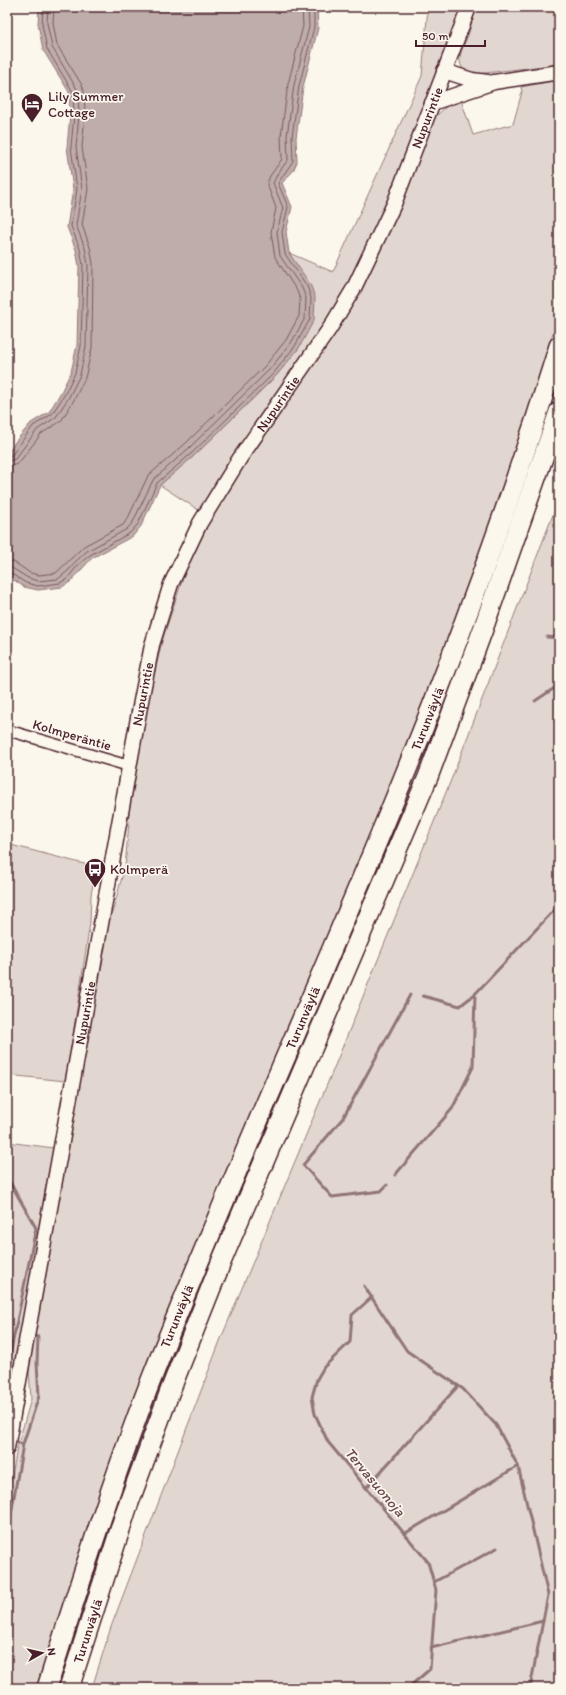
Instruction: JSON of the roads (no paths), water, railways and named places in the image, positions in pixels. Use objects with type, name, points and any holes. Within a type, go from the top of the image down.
[{"type":"highway","name":"Turunväylä","points":[[47,1688],[107,1502],[150,1383],[202,1255],[408,766],[462,628],[517,475],[559,346]]},
{"type":"highway","name":"Turunväylä","points":[[69,1688],[127,1508],[173,1384],[228,1246],[428,777],[482,632],[559,412]]},
{"type":"main road","name":"Nupurintie","points":[[7,1448],[152,645],[174,578],[200,523],[240,458],[330,328],[354,288],[394,204],[468,7]]},
{"type":"main road","points":[[444,71],[472,80],[494,82]]},
{"type":"main road","points":[[432,103],[494,82],[559,72]]},
{"type":"street","name":"Kolmperäntie","points":[[7,730],[129,766]]},
{"type":"water","points":[[39,7],[317,7],[318,28],[303,87],[296,138],[297,162],[293,171],[282,183],[292,207],[286,232],[289,253],[310,284],[315,297],[314,320],[299,348],[276,376],[195,455],[160,485],[141,526],[133,536],[92,558],[70,582],[62,587],[38,590],[24,587],[7,575],[7,455],[15,442],[31,423],[49,412],[71,372],[77,345],[79,266],[76,250],[67,227],[73,189],[67,147],[70,115],[69,92],[43,50],[38,24]]},
{"type":"waterway","points":[[547,637],[559,638]]},
{"type":"waterway","points":[[535,701],[559,685]]},
{"type":"waterway","points":[[395,1175],[452,1109],[473,1067],[475,994],[559,905]]},
{"type":"waterway","points":[[423,996],[460,1006],[475,994]]},
{"type":"waterway","points":[[387,1185],[381,1191],[332,1197],[303,1165],[343,1118],[410,995]]},
{"type":"waterway","points":[[7,1177],[36,1228],[7,1370]]},
{"type":"waterway","points":[[364,1286],[407,1351],[463,1389],[496,1425],[518,1466],[548,1595],[530,1688]]},
{"type":"waterway","name":"Tervasuonoja","points":[[372,1297],[352,1315],[350,1342],[324,1367],[317,1379],[312,1397],[315,1414],[328,1442],[428,1562],[436,1590],[430,1669],[408,1688]]},
{"type":"waterway","points":[[7,1538],[23,1444],[39,1396],[37,1363],[38,1337],[35,1336]]},
{"type":"waterway","points":[[366,1488],[458,1386]]},
{"type":"waterway","points":[[16,1442],[23,1444]]},
{"type":"waterway","points":[[404,1534],[518,1466]]},
{"type":"waterway","points":[[434,1582],[497,1548]]},
{"type":"waterway","points":[[431,1648],[543,1621]]},
{"type":"place","name":"Lily Summer Cottage","points":[[32,124]]},
{"type":"place","name":"Kolmperä","points":[[95,888]]}]
